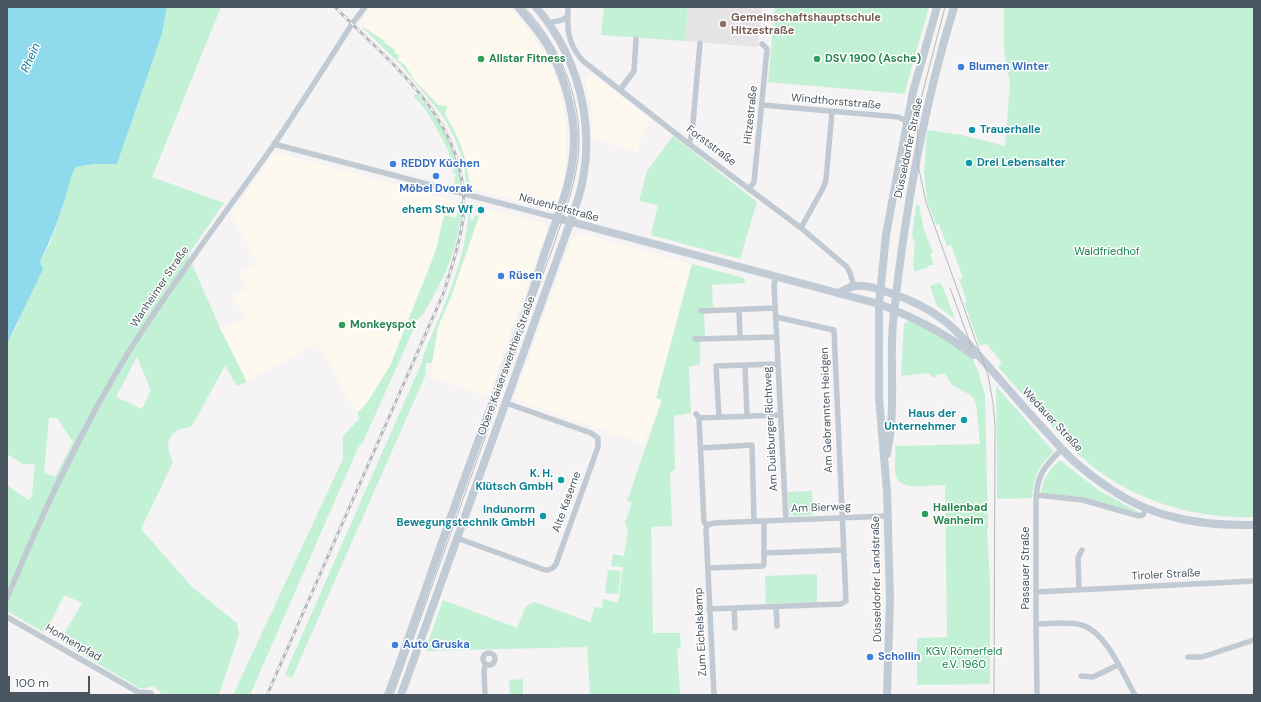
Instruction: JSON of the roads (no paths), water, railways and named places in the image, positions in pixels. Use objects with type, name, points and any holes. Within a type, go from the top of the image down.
[{"type":"street","name":"Wanheimer Straße","points":[[7,598],[58,481],[112,381],[174,283],[274,144],[364,7]]},
{"type":"street","name":"Obere Kaiserswerther Straße","points":[[388,695],[428,580],[514,344],[569,181],[573,162],[574,136],[571,112],[566,92],[550,48],[518,7]]},
{"type":"street","points":[[536,7],[548,23],[562,20],[568,16]]},
{"type":"street","name":"Forststraße","points":[[568,7],[567,30],[569,38],[583,61],[689,144],[801,228],[847,267],[854,286]]},
{"type":"street","name":"Düsseldorfer Straße","points":[[880,289],[886,235],[913,92],[924,48],[937,7]]},
{"type":"street","name":"Düsseldorfer Straße","points":[[896,295],[910,194],[937,67],[954,7]]},
{"type":"street","name":"Obere Kaiserswerther Straße","points":[[401,695],[570,223],[582,185],[586,136],[585,113],[570,60],[548,23]]},
{"type":"street","points":[[620,90],[634,71],[636,39]]},
{"type":"street","points":[[689,144],[692,134],[700,43]]},
{"type":"street","name":"Hitzestraße","points":[[749,189],[754,182],[762,105],[767,49],[762,44]]},
{"type":"street","name":"Windthorststraße","points":[[762,105],[898,118],[907,122]]},
{"type":"street","points":[[801,228],[826,180],[832,112]]},
{"type":"street","name":"Neuenhofstraße","points":[[274,144],[854,297],[894,310]]},
{"type":"street","name":"Am Duisburger Richtweg","points":[[776,277],[774,285],[786,520]]},
{"type":"street","points":[[838,293],[854,286],[870,286],[880,289]]},
{"type":"street","points":[[854,286],[854,297]]},
{"type":"street","name":"Wedauer Straße","points":[[880,289],[921,306],[942,320],[963,338],[1062,449],[1113,491],[1146,508],[1170,516],[1196,522],[1224,525],[1254,525]]},
{"type":"street","name":"Düsseldorfer Landstraße","points":[[880,289],[879,397],[888,516],[890,599],[887,695]]},
{"type":"street","name":"Düsseldorfer Landstraße","points":[[885,463],[892,426],[893,327],[896,295]]},
{"type":"street","points":[[701,311],[776,308]]},
{"type":"street","points":[[739,310],[740,337]]},
{"type":"street","name":"Wedauer Straße","points":[[894,310],[944,334],[988,366]]},
{"type":"street","name":"Am Gebrannten Heidgen","points":[[709,609],[841,604],[845,603],[846,599],[834,330],[776,317]]},
{"type":"street","points":[[695,339],[777,337]]},
{"type":"street","points":[[719,417],[716,366],[778,364]]},
{"type":"street","points":[[745,365],[747,416]]},
{"type":"street","name":"Alte Kaserne","points":[[457,538],[545,570],[553,568],[598,447],[598,438],[591,433],[506,403]]},
{"type":"street","name":"Zum Eichelskamp","points":[[714,695],[709,609],[707,525],[704,522],[698,416],[719,417],[780,415]]},
{"type":"street","points":[[701,448],[752,445],[754,521]]},
{"type":"street","name":"Passauer Straße","points":[[1037,695],[1037,484],[1041,473],[1047,464],[1062,449]]},
{"type":"street","points":[[1036,494],[1083,500],[1139,516],[1143,515],[1146,508]]},
{"type":"street","name":"Am Bierweg","points":[[707,525],[710,523],[764,520],[888,516]]},
{"type":"street","points":[[708,568],[763,566],[765,561],[764,520]]},
{"type":"street","points":[[765,553],[844,550]]},
{"type":"street","points":[[1079,590],[1078,558],[1082,550]]},
{"type":"street","name":"Tiroler Straße","points":[[1036,592],[1254,581]]},
{"type":"street","points":[[776,607],[777,626]]},
{"type":"street","points":[[734,608],[735,628]]},
{"type":"street","name":"Honnenpfad","points":[[7,617],[138,692],[151,693]]},
{"type":"street","points":[[1036,624],[1082,625],[1092,630],[1100,636],[1106,645],[1135,695]]},
{"type":"street","points":[[1188,656],[1202,657],[1254,640]]},
{"type":"street","points":[[485,695],[484,670],[486,664]]},
{"type":"street","points":[[1081,676],[1093,677],[1118,665]]},
{"type":"water","name":"Rhein","points":[[7,7],[167,7],[162,34],[117,164],[94,164],[76,167],[50,241],[40,262],[43,269],[7,344]]},
{"type":"tram line","points":[[393,695],[553,247],[570,196],[576,170],[579,144],[578,125],[576,106],[571,88],[557,53],[547,36],[524,7]]},
{"type":"tram line","points":[[945,7],[922,95],[918,121],[918,165],[926,202],[988,375],[993,403],[995,426],[994,695]]},
{"type":"tram line","points":[[950,288],[972,348]]},
{"type":"railway","points":[[267,695],[444,292],[458,247],[463,219],[463,185],[456,155],[442,126],[425,100],[404,76],[335,7]]},
{"type":"place","name":"Gemeinschaftshauptschule Hitzestraße","points":[[723,24]]},
{"type":"place","name":"Allstar Fitness","points":[[481,59]]},
{"type":"place","name":"DSV 1900 (Asche)","points":[[817,59]]},
{"type":"place","name":"Blumen Winter","points":[[961,67]]},
{"type":"place","name":"Trauerhalle","points":[[972,130]]},
{"type":"place","name":"Drei Lebensalter","points":[[969,163]]},
{"type":"place","name":"REDDY Küchen","points":[[393,164]]},
{"type":"place","name":"Möbel Dvorak","points":[[436,176]]},
{"type":"place","name":"ehem Stw Wf","points":[[481,210]]},
{"type":"place","name":"Rüsen","points":[[501,276]]},
{"type":"place","name":"Monkeyspot","points":[[342,325]]},
{"type":"place","name":"Haus der Unternehmer","points":[[964,420]]},
{"type":"place","name":"K. H. Klütsch GmbH","points":[[561,480]]},
{"type":"place","name":"Hallenbad Wanheim","points":[[925,514]]},
{"type":"place","name":"Indunorm Bewegungstechnik GmbH","points":[[543,516]]},
{"type":"place","name":"Auto Gruska","points":[[395,645]]},
{"type":"place","name":"Schollin","points":[[870,657]]},
{"type":"park label","name":"Waldfriedhof","points":[[1107,252]]},
{"type":"park label","name":"KGV Römerfeld e.V. 1960","points":[[964,658]]}]
